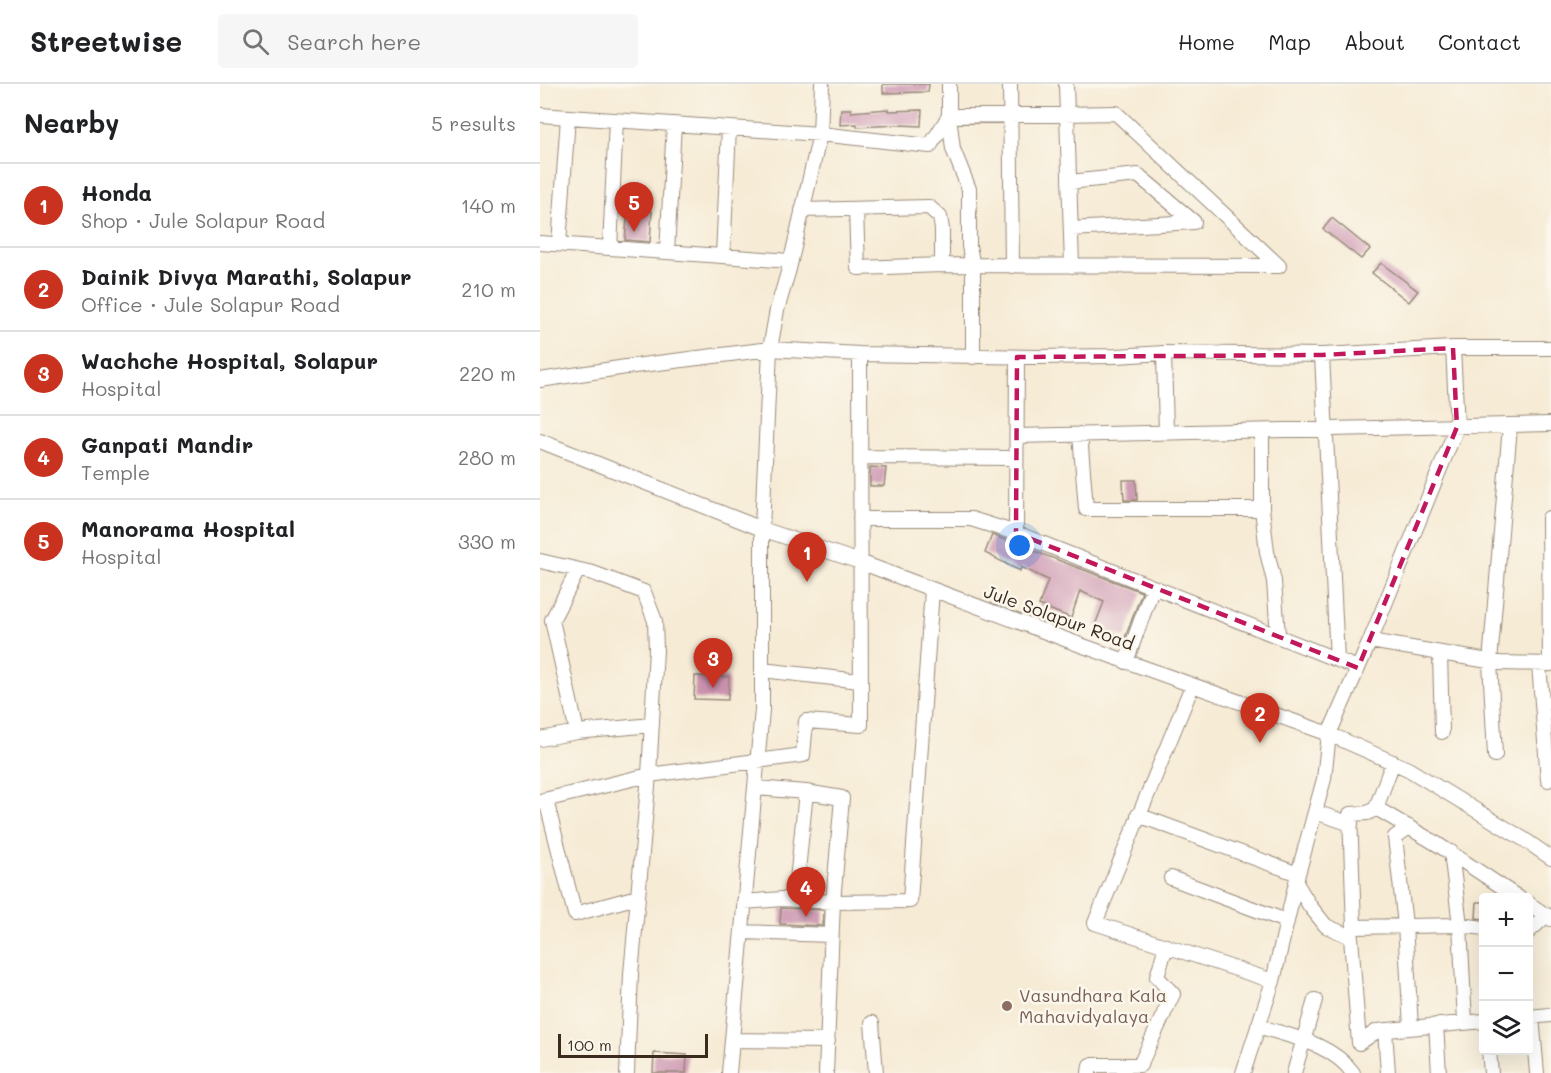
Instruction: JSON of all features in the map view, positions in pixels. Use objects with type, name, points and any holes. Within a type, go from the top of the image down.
[{"type":"street","points":[[729,1073],[762,710],[762,529],[770,349],[777,310],[791,261],[820,134],[822,84]]},
{"type":"street","points":[[949,84],[949,116],[953,149],[969,189],[969,246],[973,266],[973,357]]},
{"type":"street","points":[[1010,84],[1012,266]]},
{"type":"street","points":[[1066,84],[1072,266]]},
{"type":"street","points":[[856,209],[858,268],[942,265],[1279,266],[1116,113],[949,116]]},
{"type":"street","points":[[540,115],[820,134],[930,146],[949,116]]},
{"type":"street","points":[[559,244],[568,117]]},
{"type":"street","points":[[610,248],[616,120]]},
{"type":"street","points":[[667,252],[674,124]]},
{"type":"street","points":[[723,256],[729,128]]},
{"type":"street","points":[[1070,182],[1138,175],[1194,222],[1071,229]]},
{"type":"street","points":[[802,210],[929,207],[940,217],[942,265]]},
{"type":"street","points":[[540,243],[791,261]]},
{"type":"street","points":[[540,380],[637,365],[770,349],[860,354],[1017,357],[1164,353],[1322,355],[1453,348],[1551,348]]},
{"type":"street","points":[[1243,1073],[1273,981],[1286,921],[1324,779],[1329,734],[1370,641],[1457,427],[1453,348]]},
{"type":"street","points":[[1164,353],[1166,433]]},
{"type":"street","points":[[637,897],[575,915],[543,800],[649,775],[758,759],[803,755],[806,721],[861,725],[860,354]]},
{"type":"street","points":[[1322,355],[1337,659]]},
{"type":"street","points":[[1016,533],[1017,357]]},
{"type":"street","points":[[1017,436],[1551,424]]},
{"type":"street","points":[[1495,754],[1490,662],[1510,426]]},
{"type":"street","points":[[1262,431],[1262,509],[1267,552],[1274,580],[1278,636]]},
{"type":"street","points":[[1080,434],[1086,509],[1262,509]]},
{"type":"street","name":"Jule Solapur Road","points":[[540,441],[762,529],[860,562],[1126,662],[1329,734],[1394,762],[1551,858]]},
{"type":"street","points":[[861,457],[1016,458]]},
{"type":"street","points":[[1548,780],[1546,664],[1549,518]]},
{"type":"street","points":[[860,519],[971,519],[1016,533],[1358,668]]},
{"type":"street","points":[[540,561],[593,573],[644,592],[655,621],[656,650],[649,775],[631,974],[627,1073]]},
{"type":"street","points":[[577,732],[546,621],[578,570]]},
{"type":"street","points":[[1126,662],[1153,587]]},
{"type":"street","points":[[744,902],[910,901],[932,590]]},
{"type":"street","points":[[1370,641],[1490,662],[1546,664]]},
{"type":"street","points":[[1440,653],[1442,732]]},
{"type":"street","points":[[762,670],[860,681]]},
{"type":"street","points":[[1192,686],[1095,923],[1273,981]]},
{"type":"street","points":[[540,739],[577,732],[652,724]]},
{"type":"street","points":[[1394,762],[1376,808],[1368,813],[1350,814],[1354,927],[1460,925],[1479,927]]},
{"type":"street","points":[[756,788],[806,792],[842,798],[832,902],[826,1073]]},
{"type":"street","points":[[795,900],[806,792]]},
{"type":"street","points":[[1376,808],[1513,893]]},
{"type":"street","points":[[1315,813],[1351,825]]},
{"type":"street","points":[[1138,815],[1297,879],[1310,906],[1326,926],[1352,938],[1359,1043],[1377,1031],[1479,1021]]},
{"type":"street","points":[[1409,828],[1395,837],[1405,925],[1411,1027]]},
{"type":"street","points":[[1450,852],[1460,925],[1465,1022]]},
{"type":"street","points":[[1171,879],[1286,921]]},
{"type":"street","points":[[1533,906],[1549,917]]},
{"type":"street","points":[[1533,921],[1549,917]]},
{"type":"street","points":[[1533,928],[1549,917]]},
{"type":"street","points":[[742,932],[831,935]]},
{"type":"street","points":[[1089,1073],[1090,1065],[1140,1065],[1173,994],[1157,977],[1166,946]]},
{"type":"street","points":[[1294,1073],[1315,1000]]},
{"type":"street","points":[[1533,1017],[1551,1015]]},
{"type":"street","points":[[872,1023],[876,1073]]},
{"type":"street","points":[[1436,1025],[1438,1073]]},
{"type":"street","points":[[1258,1026],[1321,1046],[1347,1065],[1353,1073]]},
{"type":"street","points":[[1385,1030],[1388,1073]]},
{"type":"street","points":[[732,1040],[828,1041]]},
{"type":"street","points":[[1533,1041],[1537,1073]]},
{"type":"street","points":[[1489,1055],[1491,1073]]},
{"type":"highlighted area","points":[[1453,348],[1457,427],[1358,668],[1016,533],[1017,357],[1322,355]]},
{"type":"building","points":[[883,84],[929,84],[928,92],[883,93]]},
{"type":"building","points":[[841,109],[851,109],[851,112],[888,109],[888,111],[922,110],[921,126],[840,125]]},
{"type":"building","points":[[628,209],[652,211],[650,242],[625,240]]},
{"type":"building","points":[[1332,218],[1370,249],[1361,259],[1323,229]]},
{"type":"building","points":[[1381,263],[1418,291],[1409,302],[1372,273]]},
{"type":"building","points":[[870,467],[886,468],[884,486],[870,486]]},
{"type":"building","points":[[1123,480],[1136,480],[1137,500],[1124,500]]},
{"type":"building","points":[[992,535],[1142,592],[1125,638],[1095,625],[1104,602],[1080,591],[1071,618],[1039,605],[1048,580],[1021,567],[1020,571],[985,553]]},
{"type":"building","points":[[695,676],[729,677],[728,700],[694,699]]},
{"type":"building","points":[[1477,902],[1479,902],[1479,918],[1476,918]]},
{"type":"building","points":[[781,908],[824,910],[823,926],[780,924]]},
{"type":"building","points":[[654,1053],[687,1055],[686,1073],[653,1073]]},
{"type":"place","name":"Manorama Hospital","points":[[634,232]]},
{"type":"place","name":"Honda","points":[[807,582]]},
{"type":"place","name":"Wachche Hospital, Solapur","points":[[713,688]]},
{"type":"place","name":"Dainik Divya Marathi, Solapur","points":[[1260,743]]},
{"type":"place","name":"Ganpati Mandir","points":[[806,917]]},
{"type":"place","name":"Vasundhara Kala Mahavidyalaya","points":[[1007,1006]]}]
